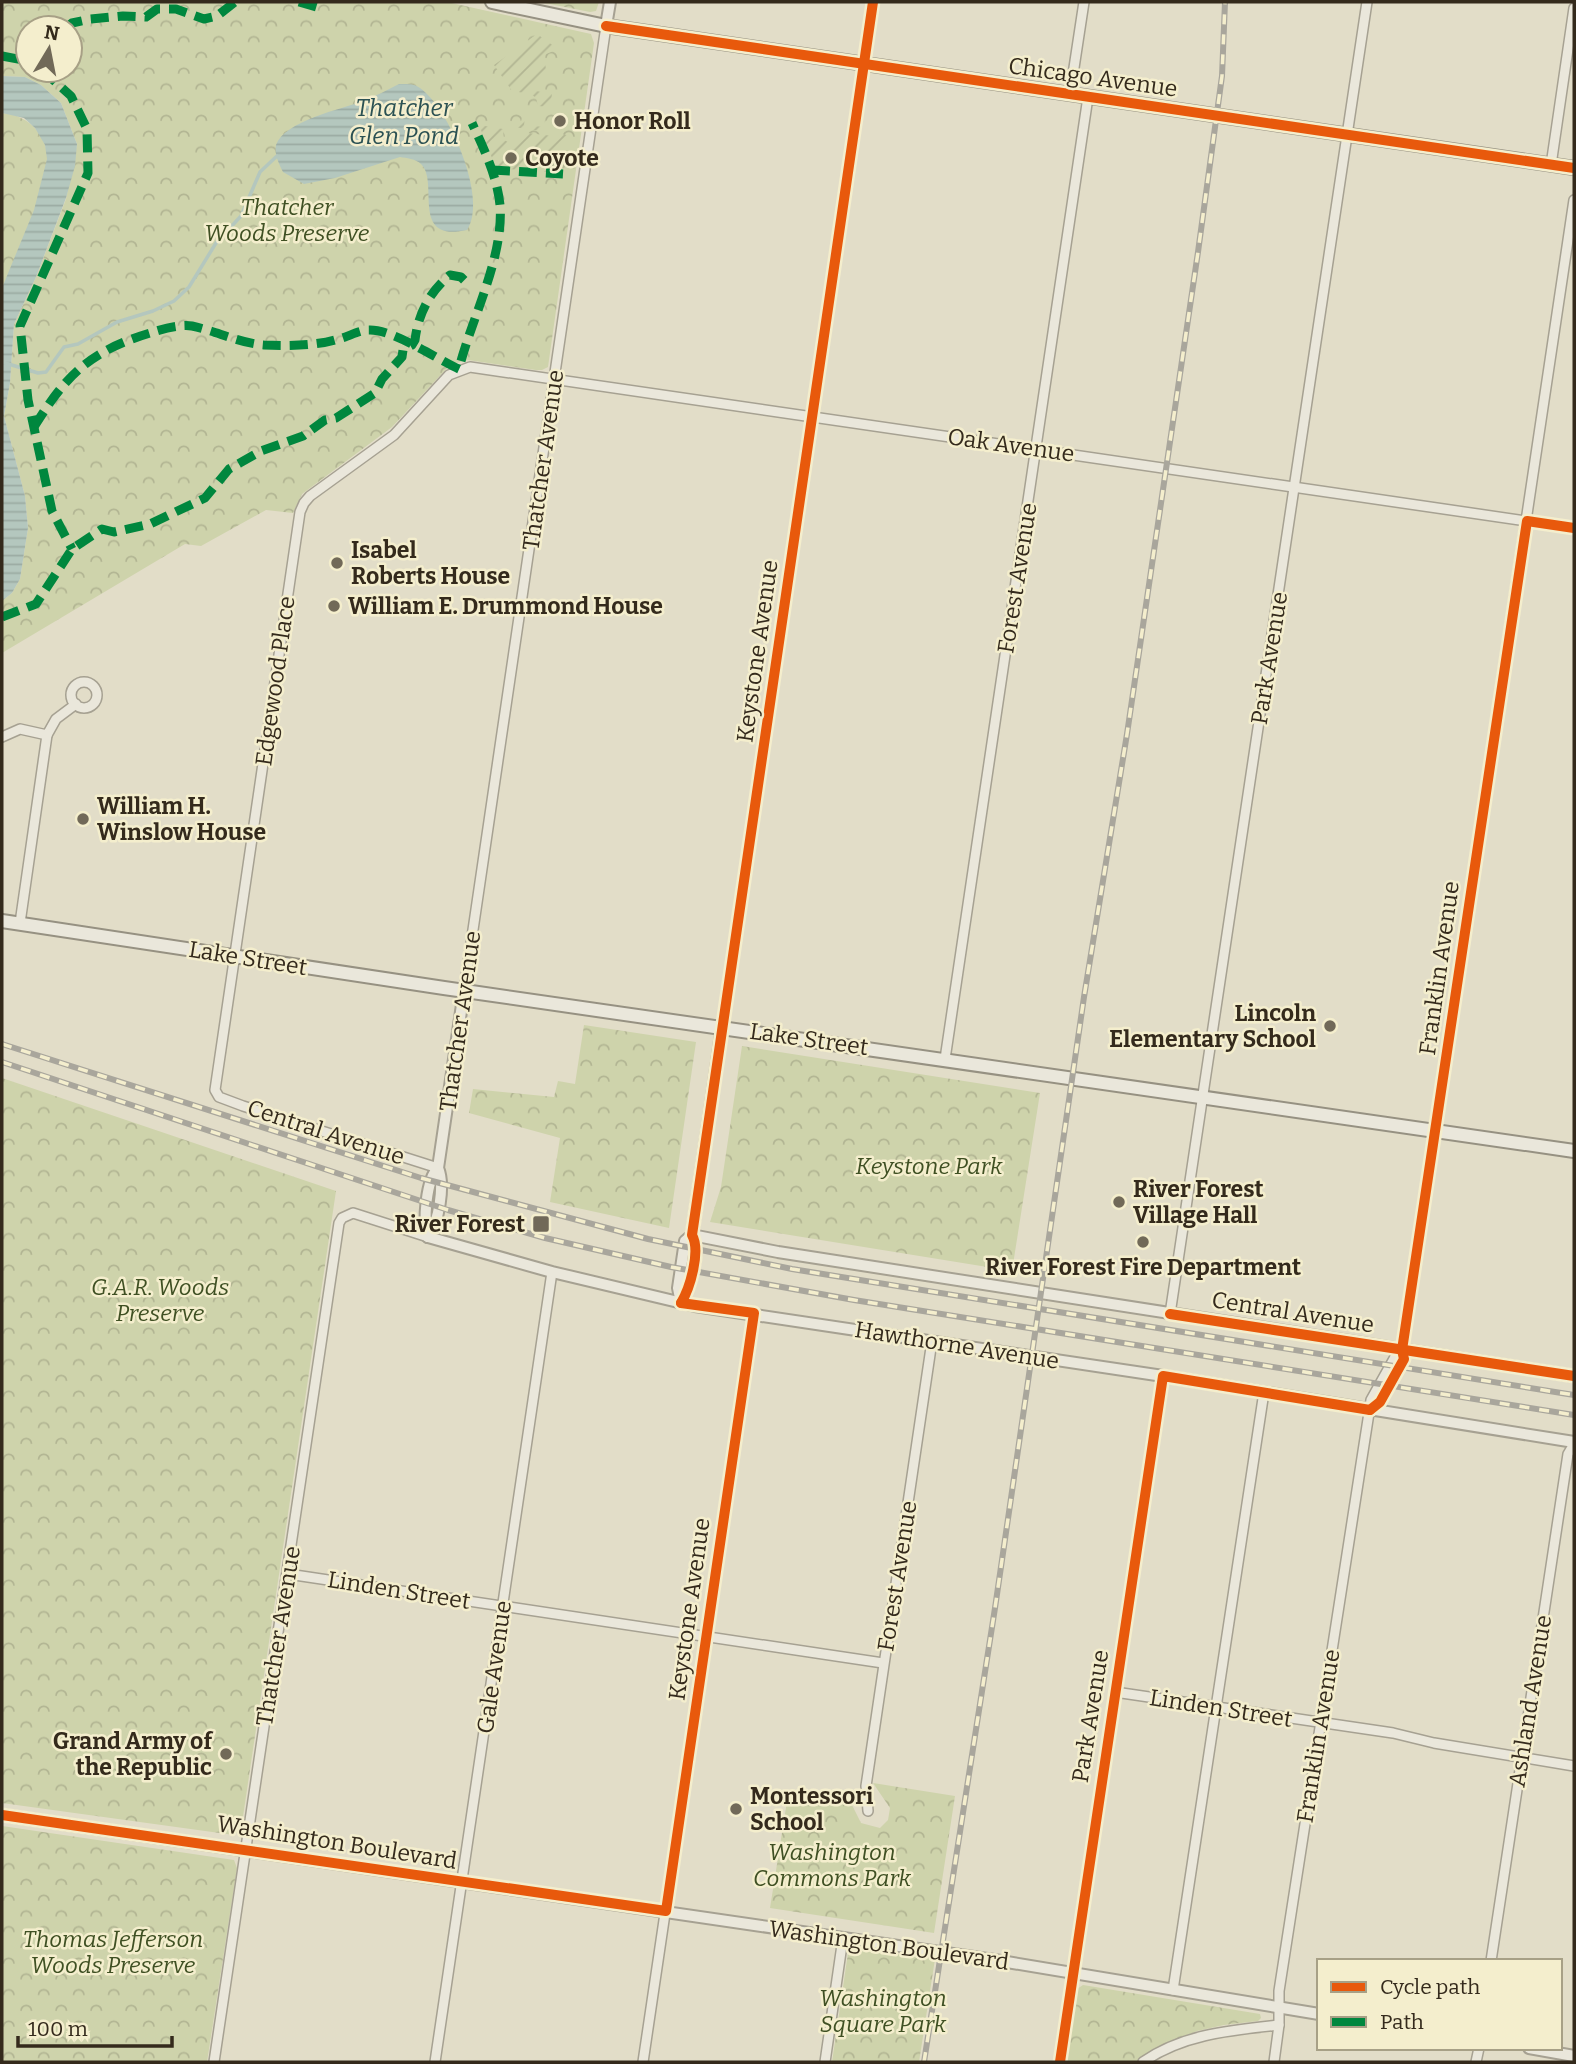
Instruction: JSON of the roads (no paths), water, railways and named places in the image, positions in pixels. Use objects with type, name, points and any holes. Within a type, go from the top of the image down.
[{"type":"main road","name":"Chicago Avenue","points":[[492,2],[606,26],[1574,168]]},
{"type":"main road","name":"Lake Street","points":[[2,921],[464,991],[1574,1151]]},
{"type":"street","name":"Thatcher Avenue","points":[[428,1237],[424,1225],[431,1175],[438,1168],[610,2]]},
{"type":"street","name":"Keystone Avenue","points":[[681,1303],[689,1290],[696,1243],[692,1235],[873,2]]},
{"type":"street","points":[[1070,94],[1084,2]]},
{"type":"street","name":"Park Avenue","points":[[1170,1314],[1367,2]]},
{"type":"street","points":[[1551,165],[1574,8]]},
{"type":"street","name":"Forest Avenue","points":[[945,1059],[1088,97]]},
{"type":"street","name":"Franklin Avenue","points":[[1274,2062],[1279,2025],[1280,1984],[1370,1410],[1380,1402],[1404,1359],[1402,1350],[1437,1131],[1574,201]]},
{"type":"street","name":"Oak Avenue","points":[[449,375],[470,367],[1574,528]]},
{"type":"street","name":"Edgewood Place","points":[[215,1094],[302,507],[310,496],[394,435],[449,375]]},
{"type":"street","points":[[20,923],[47,735],[56,719],[76,704]]},
{"type":"street","points":[[2,737],[20,729],[47,735]]},
{"type":"street","name":"Central Avenue","points":[[215,1094],[243,1106],[438,1168]]},
{"type":"street","name":"Thatcher Avenue","points":[[214,2062],[339,1223],[348,1214]]},
{"type":"street","name":"Hawthorne Avenue","points":[[348,1214],[361,1214],[428,1237],[552,1272],[681,1303],[1163,1376],[1574,1443]]},
{"type":"street","name":"Central Avenue","points":[[692,1235],[791,1254],[1574,1376]]},
{"type":"street","name":"Gale Avenue","points":[[435,2062],[552,1272]]},
{"type":"street","name":"Keystone Avenue","points":[[643,2062],[754,1313]]},
{"type":"street","name":"Forest Avenue","points":[[868,1811],[866,1786],[932,1341]]},
{"type":"street","name":"Park Avenue","points":[[1060,2062],[1163,1376]]},
{"type":"street","points":[[1173,1990],[1264,1392]]},
{"type":"street","name":"Ashland Avenue","points":[[1491,1959],[1568,1454],[1574,1443]]},
{"type":"street","name":"Linden Street","points":[[288,1574],[883,1663]]},
{"type":"street","name":"Linden Street","points":[[1115,1692],[1392,1733],[1434,1743],[1574,1766]]},
{"type":"street","name":"Washington Boulevard","points":[[2,1815],[666,1911],[1073,1973],[1317,2014]]},
{"type":"street","points":[[825,2062],[843,1938]]},
{"type":"street","points":[[1143,2062],[1157,2052],[1199,2037],[1279,2025]]},
{"type":"street","points":[[1540,2050],[1574,2056]]},
{"type":"water","points":[[2,76],[14,77],[14,84],[39,84],[61,103],[77,144],[75,166],[66,198],[36,277],[14,324],[10,383],[4,416],[25,496],[28,528],[20,579],[12,593],[2,601],[2,288],[34,210],[47,159],[45,145],[35,128],[24,118],[2,113]]},
{"type":"water","name":"Thatcher Glen Pond","points":[[399,84],[420,88],[431,98],[453,133],[469,176],[473,197],[472,216],[467,230],[449,232],[438,228],[429,209],[426,173],[421,164],[414,160],[400,157],[335,178],[304,184],[283,172],[280,166],[276,145],[290,129]]},
{"type":"waterway","points":[[2,362],[38,373],[46,372],[64,347],[78,344],[117,322],[153,311],[174,301],[189,287],[216,243],[241,216],[260,172],[277,156]]},
{"type":"railway","points":[[924,2062],[995,1608],[1084,997],[1127,734],[1198,252],[1222,76],[1225,2]]},
{"type":"railway","points":[[2,1044],[421,1178],[648,1239],[792,1269],[1574,1395]]},
{"type":"railway","points":[[2,1062],[448,1210],[545,1238],[671,1267],[854,1300],[1574,1415]]},
{"type":"place","name":"Honor Roll","points":[[560,121]]},
{"type":"place","name":"Coyote","points":[[511,158]]},
{"type":"place","name":"Isabel Roberts House","points":[[337,563]]},
{"type":"place","name":"William E. Drummond House","points":[[334,606]]},
{"type":"place","name":"William H. Winslow House","points":[[83,819]]},
{"type":"place","name":"Lincoln Elementary School","points":[[1330,1026]]},
{"type":"place","name":"River Forest Village Hall","points":[[1119,1202]]},
{"type":"place","name":"River Forest","points":[[541,1224]]},
{"type":"place","name":"River Forest Fire Department","points":[[1143,1242]]},
{"type":"place","name":"Grand Army of the Republic","points":[[226,1754]]},
{"type":"place","name":"Montessori School","points":[[736,1809]]},
{"type":"park label","name":"Thatcher Woods Preserve","points":[[287,220]]},
{"type":"park label","name":"Keystone Park","points":[[929,1166]]},
{"type":"park label","name":"G.A.R. Woods Preserve","points":[[160,1300]]},
{"type":"park label","name":"Washington Commons Park","points":[[832,1865]]},
{"type":"park label","name":"Thomas Jefferson Woods Preserve","points":[[113,1952]]},
{"type":"park label","name":"Washington Square Park","points":[[883,2011]]}]
